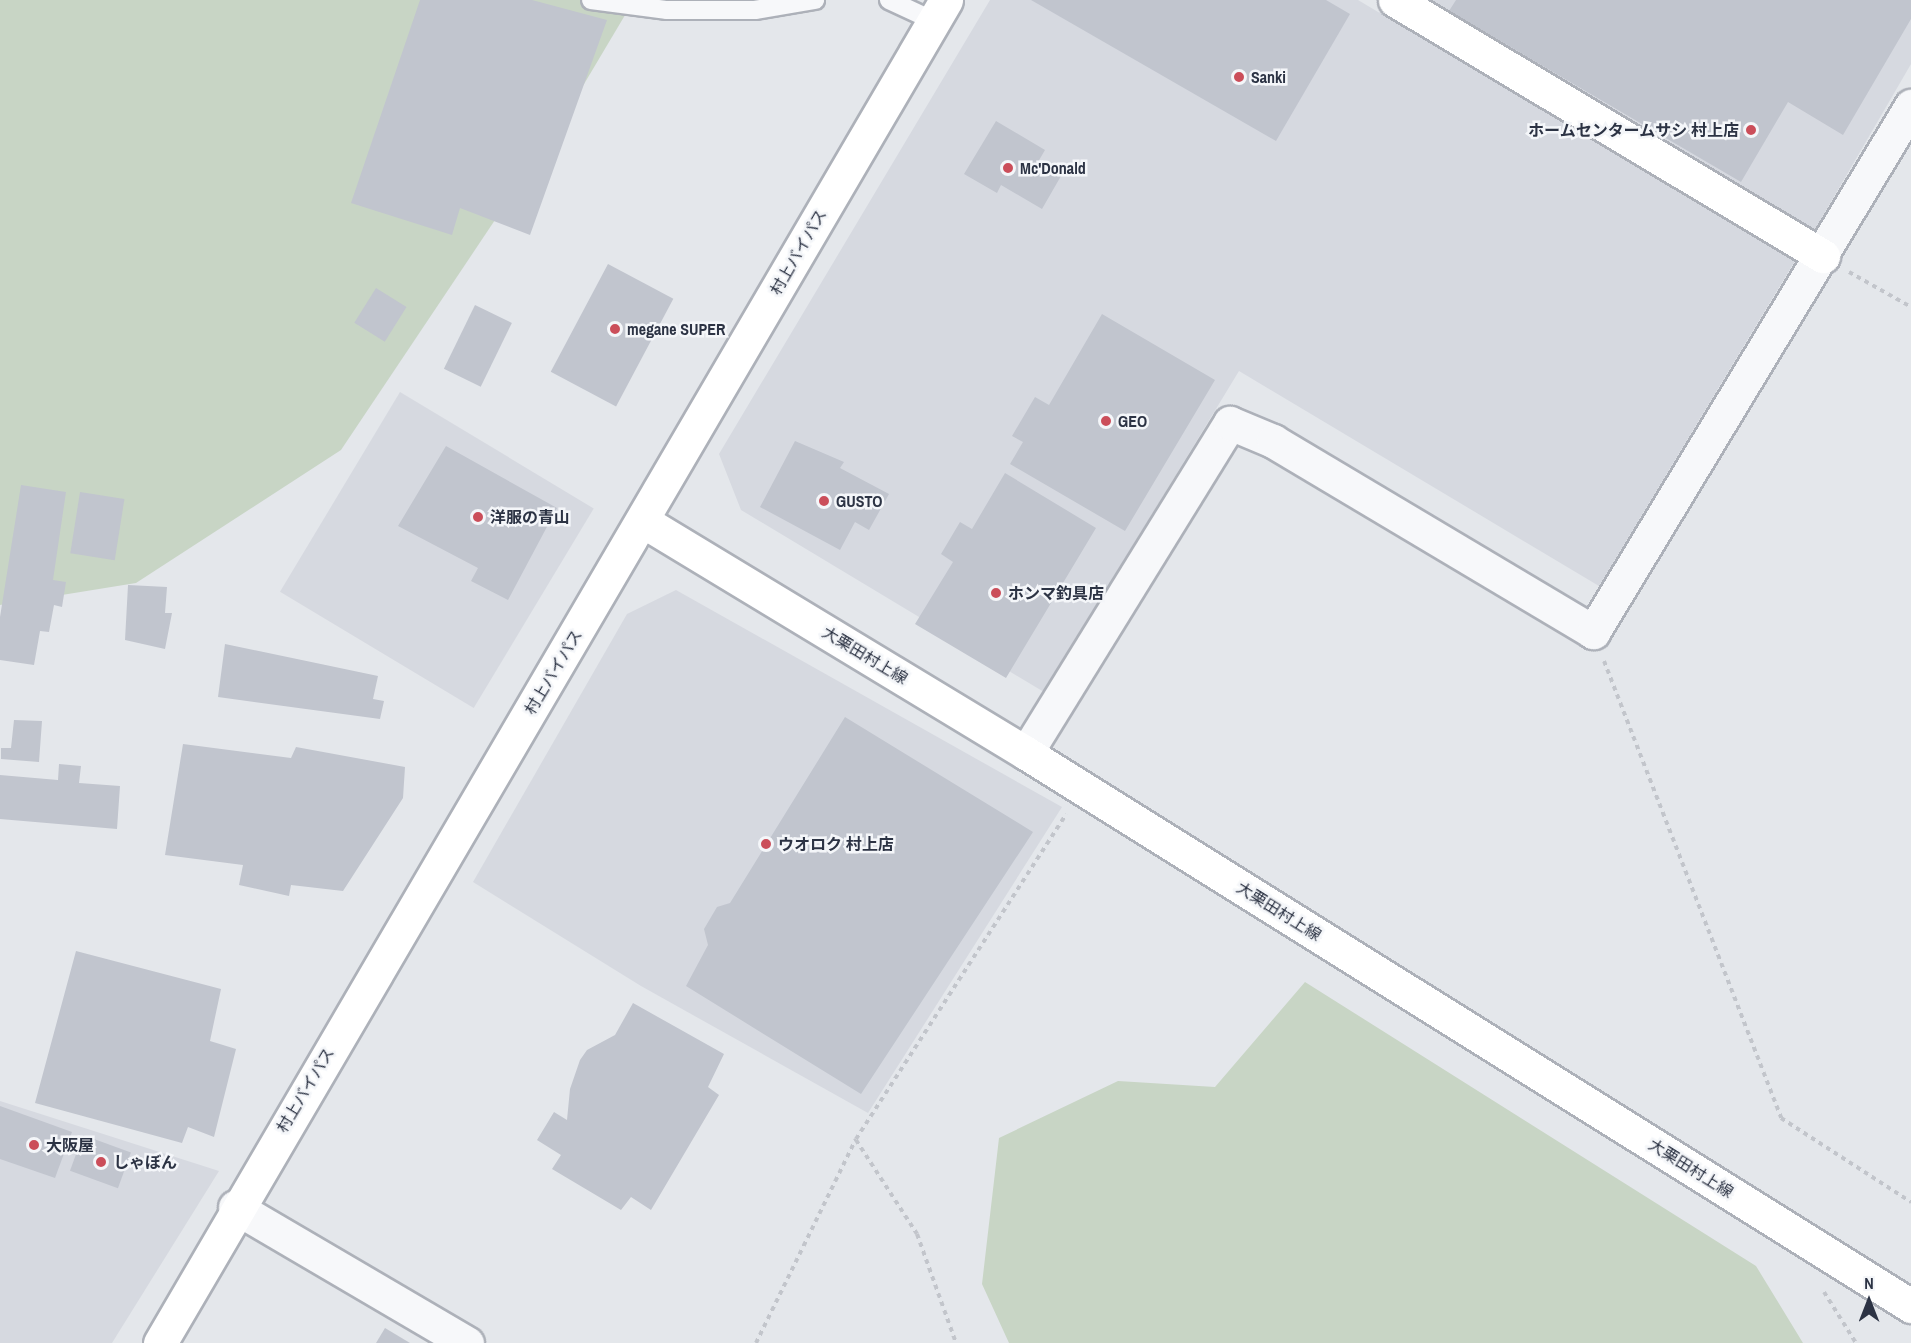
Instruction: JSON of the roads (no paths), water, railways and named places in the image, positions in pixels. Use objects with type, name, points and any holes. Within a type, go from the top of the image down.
[{"type":"main road","points":[[1395,0],[1823,256]]},
{"type":"main road","name":"村上バイパス","points":[[160,1343],[235,1206],[643,521],[940,10]]},
{"type":"main road","name":"大栗田村上線","points":[[643,521],[1083,788],[1911,1306]]},
{"type":"street","points":[[1026,753],[1230,423],[1273,441],[1593,632],[1823,256],[1911,106]]},
{"type":"street","points":[[235,1206],[467,1343]]},
{"type":"lane","points":[[591,0],[667,10],[755,10],[815,0]]},
{"type":"lane","points":[[889,0],[940,10]]},
{"type":"place","name":"Sanki","points":[[1239,77]]},
{"type":"place","name":"ホームセンタームサシ 村上店","points":[[1751,130]]},
{"type":"place","name":"Mc'Donald","points":[[1008,168]]},
{"type":"place","name":"megane SUPER","points":[[615,329]]},
{"type":"place","name":"GEO","points":[[1106,421]]},
{"type":"place","name":"GUSTO","points":[[824,501]]},
{"type":"place","name":"洋服の青山","points":[[478,517]]},
{"type":"place","name":"ホンマ釣具店","points":[[996,593]]},
{"type":"place","name":"ウオロク 村上店","points":[[766,844]]},
{"type":"place","name":"大阪屋","points":[[34,1145]]},
{"type":"place","name":"しゃぼん","points":[[101,1162]]}]
